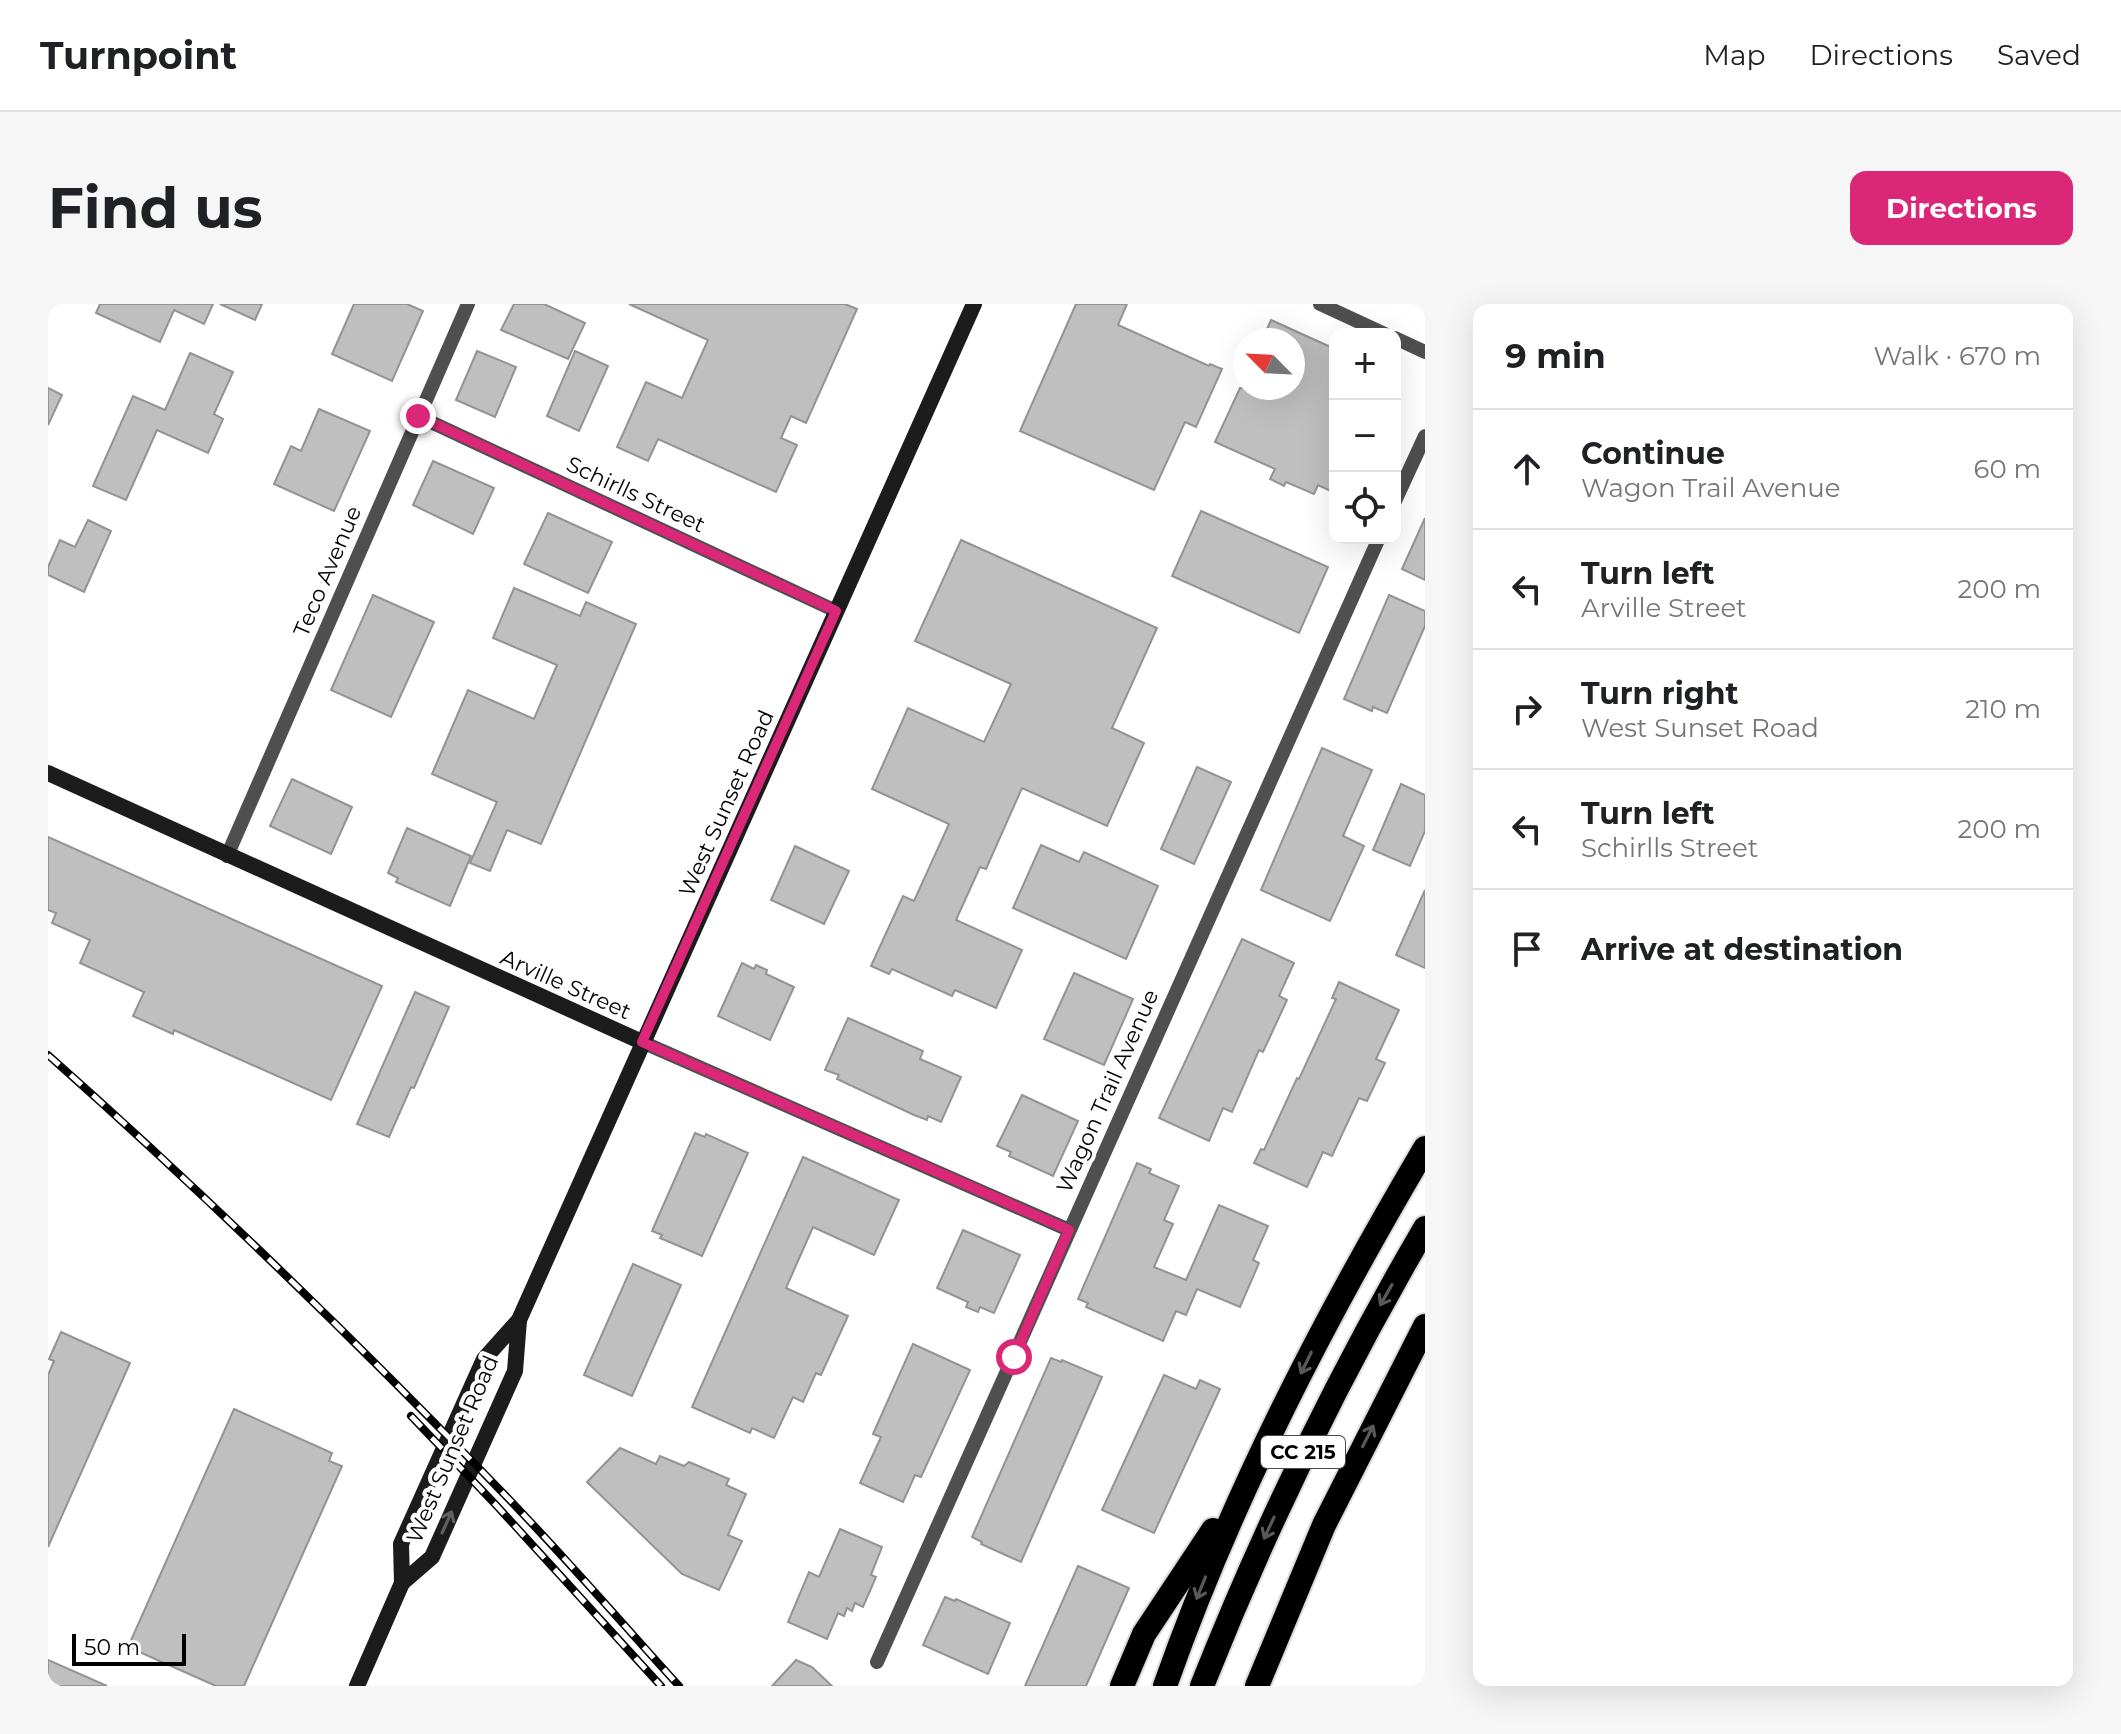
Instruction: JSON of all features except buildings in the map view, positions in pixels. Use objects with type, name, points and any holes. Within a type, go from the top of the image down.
[{"type":"highway","name":"CC 215","points":[[1165,1686],[1209,1569],[1257,1465],[1349,1279],[1425,1148]]},
{"type":"highway","name":"CC 215","points":[[1202,1686],[1253,1561],[1307,1445],[1379,1306],[1425,1228]]},
{"type":"highway","name":"CC 215","points":[[1257,1686],[1324,1525],[1425,1326]]},
{"type":"highway","points":[[1122,1686],[1144,1634],[1257,1465]]},
{"type":"main road","name":"West Sunset Road","points":[[357,1686],[402,1583],[401,1544],[484,1359],[519,1320],[974,304]]},
{"type":"main road","name":"Arville Street","points":[[48,773],[642,1042]]},
{"type":"main road","name":"West Sunset Road","points":[[402,1583],[432,1557],[496,1414],[515,1371],[519,1320]]},
{"type":"street","name":"Teco Avenue","points":[[227,856],[468,304]]},
{"type":"street","points":[[1320,304],[1372,328]]},
{"type":"street","points":[[1401,341],[1425,352]]},
{"type":"street","name":"Schirlls Street","points":[[418,416],[836,611]]},
{"type":"street","points":[[1401,488],[1425,436]]},
{"type":"street","name":"Wagon Trail Avenue","points":[[877,1662],[1376,544]]},
{"type":"street","name":"Arville Street","points":[[642,1042],[1069,1230]]},
{"type":"railway","points":[[48,1055],[222,1215],[392,1380],[526,1517],[679,1686]]},
{"type":"railway","points":[[411,1416],[661,1686]]},
{"type":"route","points":[[418,416],[836,611],[642,1042],[1069,1230],[1014,1357]]}]
